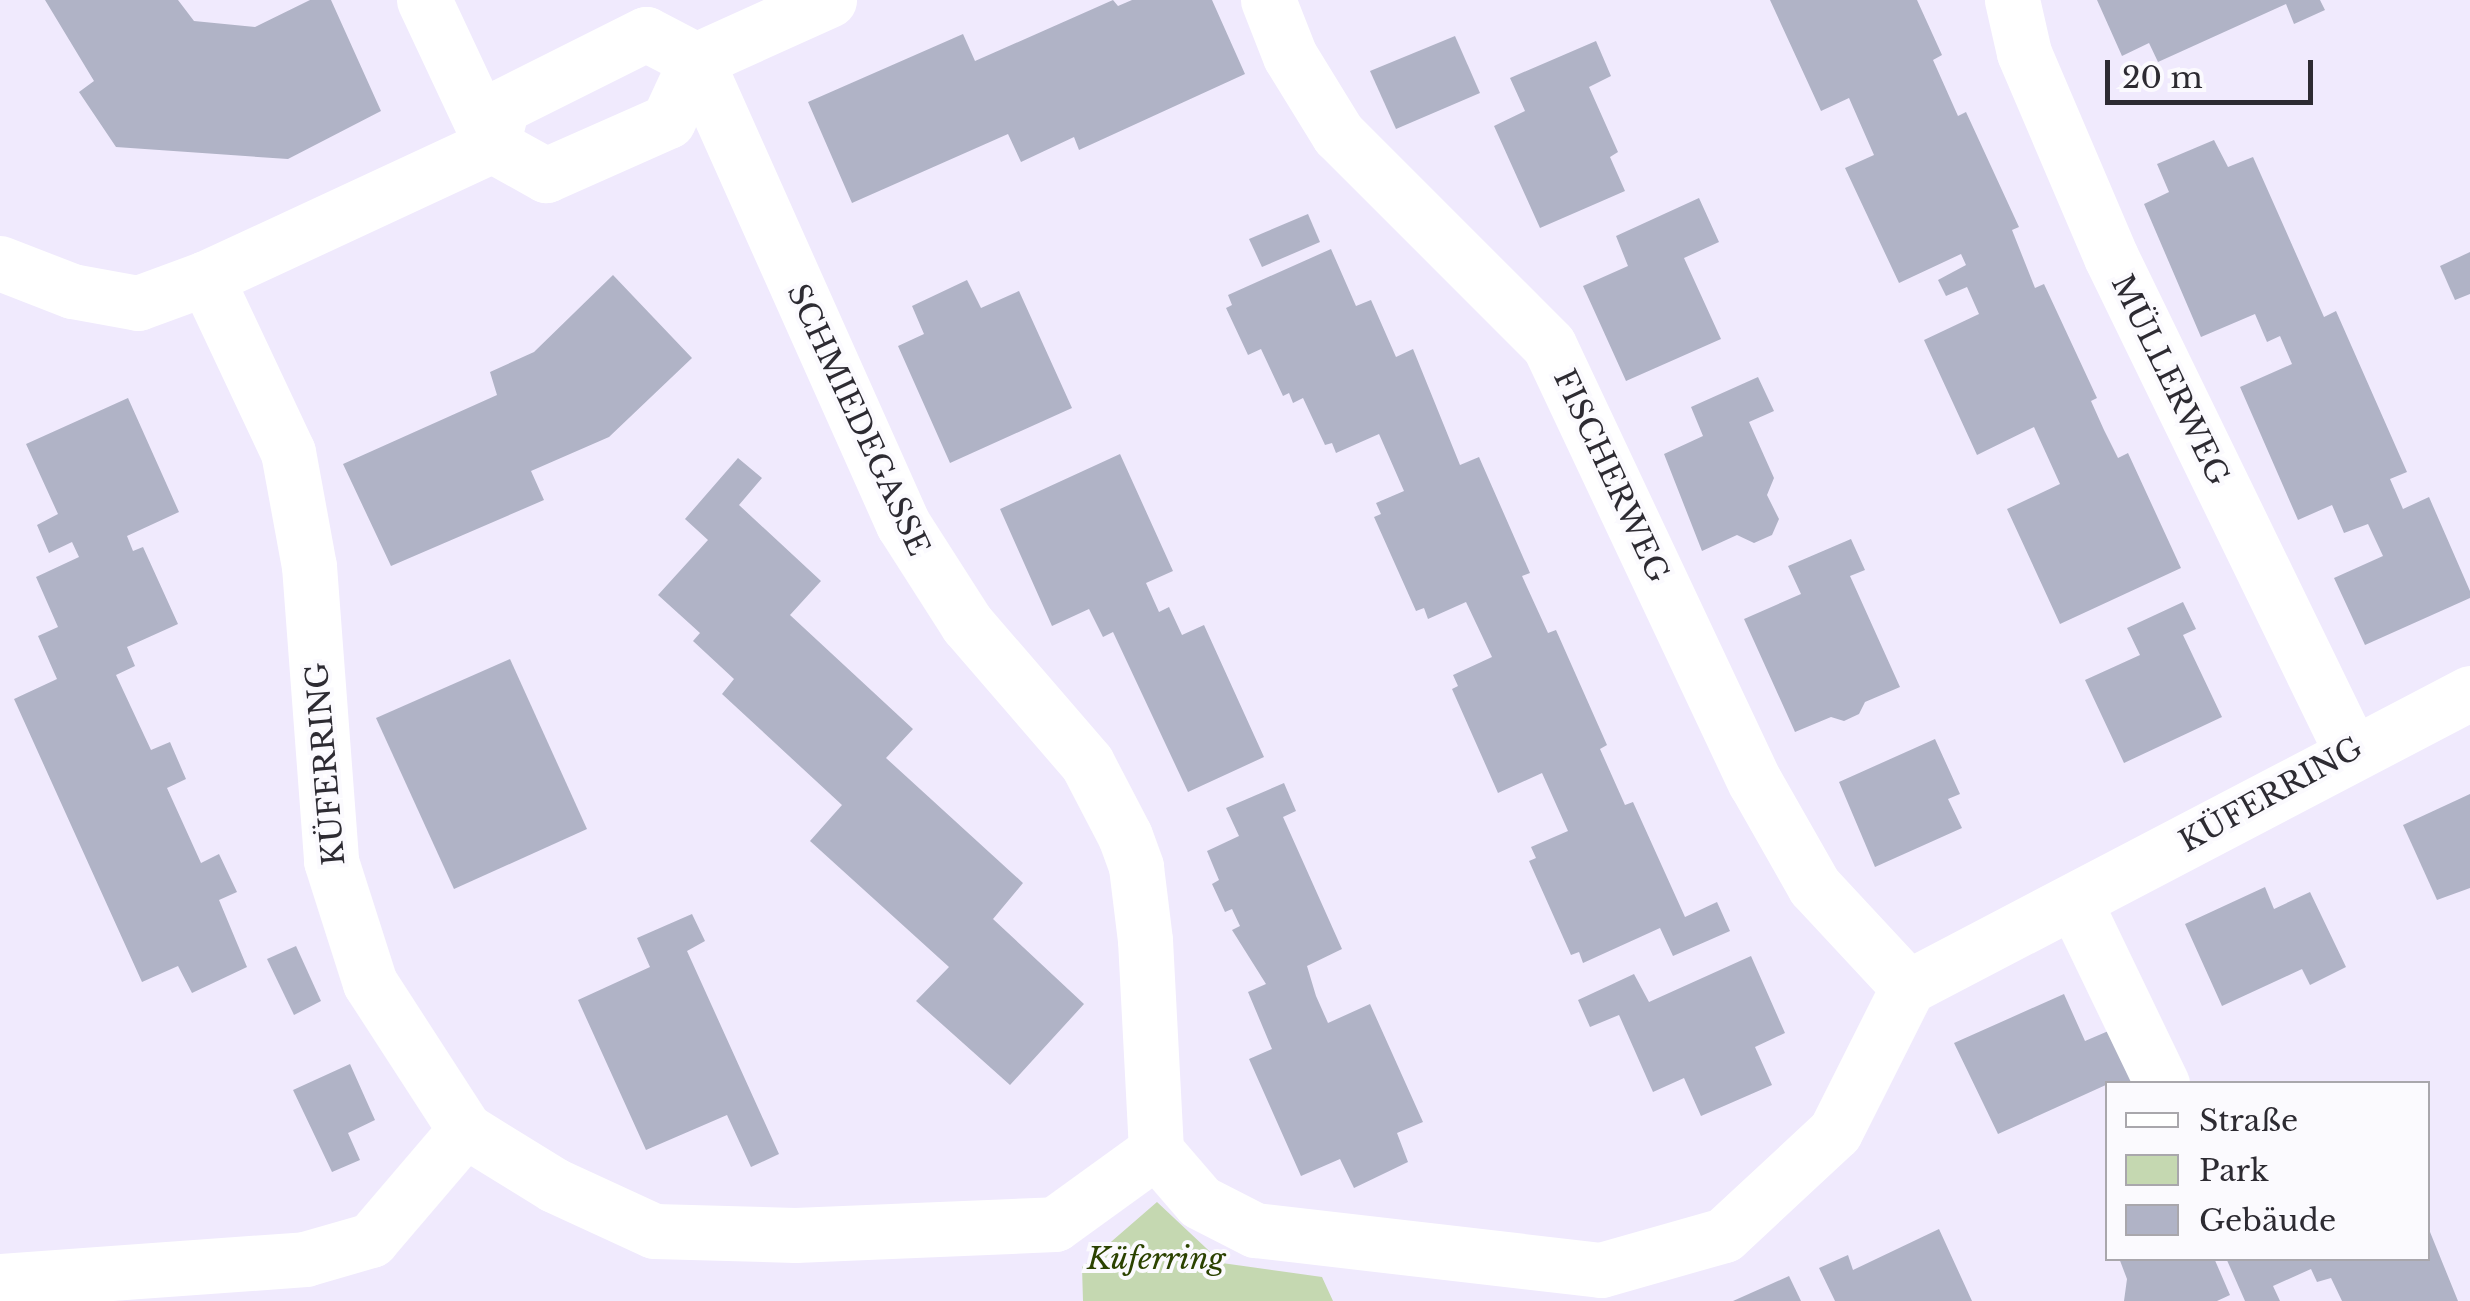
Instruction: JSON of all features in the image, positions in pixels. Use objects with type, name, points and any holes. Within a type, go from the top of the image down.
[{"type":"street","points":[[424,0],[492,145],[546,175],[668,121],[696,60],[829,0]]},
{"type":"street","name":"FISCHERWEG","points":[[1268,0],[1290,56],[1338,134],[1549,345],[1755,782],[1814,886],[1908,987]]},
{"type":"street","name":"MÜLLERWEG","points":[[2012,0],[2024,53],[2111,257],[2351,751]]},
{"type":"street","points":[[492,145],[502,106],[646,34],[696,60]]},
{"type":"street","name":"SCHMIEDEGASSE","points":[[696,60],[902,524],[968,624],[1087,763],[1124,836],[1136,867],[1145,940],[1156,1150]]},
{"type":"street","points":[[0,263],[72,291],[138,303],[206,278],[492,145]]},
{"type":"street","name":"KÜFERRING","points":[[206,278],[288,452],[309,566],[331,862],[370,983],[465,1130],[554,1185],[654,1231],[778,1235],[1055,1224],[1156,1150]]},
{"type":"street","name":"KÜFERRING","points":[[1908,987],[2075,903],[2351,751],[2470,693]]},
{"type":"street","points":[[2075,903],[2161,1081]]},
{"type":"street","points":[[1156,1150],[1200,1202],[1255,1230],[1601,1270],[1724,1235],[1835,1132],[1908,987]]},
{"type":"street","points":[[0,1280],[306,1259],[372,1240],[465,1130]]},
{"type":"green space","name":"Küferring","points":[[1157,1202],[1222,1263],[1322,1277],[1333,1301],[1083,1301],[1082,1267]]},
{"type":"building","points":[[45,0],[178,0],[194,21],[255,27],[310,0],[331,0],[381,111],[288,159],[116,147],[79,92],[94,81]]},
{"type":"building","points":[[1113,0],[1118,6],[1132,0],[1212,0],[1245,74],[1079,150],[1074,137],[1021,162],[1008,134],[852,203],[808,102],[963,34],[975,61]]},
{"type":"building","points":[[1770,0],[1917,0],[1942,55],[1933,60],[1958,116],[1966,112],[2019,227],[2012,230],[2035,288],[2044,284],[2097,398],[2091,401],[2104,430],[2118,458],[2128,453],[2181,568],[2060,624],[2007,509],[2060,484],[2034,427],[1977,455],[1924,340],[1979,314],[1967,287],[1946,296],[1938,280],[1966,265],[1961,254],[1899,283],[1845,168],[1874,155],[1849,98],[1821,111]]},
{"type":"building","points":[[2097,0],[2320,0],[2325,10],[2294,24],[2286,4],[2158,62],[2149,43],[2122,56]]},
{"type":"building","points":[[1455,36],[1480,93],[1396,129],[1370,71]]},
{"type":"building","points":[[1596,41],[1611,76],[1589,87],[1618,152],[1610,157],[1625,191],[1540,228],[1494,126],[1525,111],[1510,78]]},
{"type":"building","points":[[2214,140],[2228,167],[2253,157],[2324,317],[2336,311],[2407,472],[2390,479],[2403,509],[2429,497],[2470,591],[2470,598],[2365,645],[2334,578],[2383,556],[2368,524],[2344,533],[2332,505],[2298,520],[2240,387],[2292,364],[2280,336],[2267,342],[2255,314],[2201,337],[2144,204],[2169,192],[2157,164]]},
{"type":"building","points":[[1699,198],[1719,242],[1684,258],[1721,339],[1626,381],[1583,286],[1628,266],[1616,236]]},
{"type":"building","points":[[1308,214],[1320,242],[1262,267],[1249,239]]},
{"type":"building","points":[[1331,249],[1356,306],[1371,300],[1396,357],[1413,349],[1460,465],[1479,457],[1530,573],[1522,576],[1548,633],[1556,630],[1607,745],[1600,749],[1625,805],[1633,802],[1685,917],[1717,902],[1730,931],[1673,956],[1660,928],[1583,963],[1579,952],[1571,955],[1529,861],[1536,858],[1531,847],[1568,831],[1542,773],[1498,793],[1452,689],[1458,686],[1453,675],[1492,657],[1466,602],[1428,619],[1424,608],[1416,611],[1374,517],[1381,514],[1376,503],[1404,491],[1379,434],[1336,453],[1332,443],[1325,445],[1303,398],[1293,403],[1289,393],[1283,396],[1261,349],[1248,355],[1226,308],[1232,305],[1228,295]]},
{"type":"building","points":[[2470,252],[2470,294],[2455,300],[2440,266]]},
{"type":"building","points":[[613,275],[692,358],[609,437],[531,471],[544,500],[391,566],[343,464],[497,395],[490,372],[534,352]]},
{"type":"building","points":[[967,280],[981,308],[1019,291],[1072,408],[950,463],[898,346],[924,334],[912,306]]},
{"type":"building","points":[[1758,377],[1774,411],[1749,422],[1774,478],[1767,495],[1779,519],[1772,535],[1754,543],[1737,535],[1702,551],[1664,454],[1703,436],[1691,407]]},
{"type":"building","points":[[128,398],[179,512],[127,536],[133,551],[143,547],[178,624],[127,647],[135,666],[116,675],[151,750],[170,742],[186,779],[167,788],[201,863],[219,854],[237,892],[219,900],[247,967],[192,993],[178,966],[142,982],[14,699],[57,679],[38,636],[58,627],[36,577],[79,557],[72,542],[49,553],[37,525],[58,514],[26,444]]},
{"type":"building","points":[[1120,454],[1173,571],[1146,583],[1159,612],[1169,607],[1182,635],[1204,625],[1264,757],[1188,792],[1113,632],[1103,637],[1089,609],[1052,626],[1000,509]]},
{"type":"building","points":[[738,458],[762,478],[739,505],[821,581],[790,615],[913,729],[886,758],[1023,883],[993,919],[1084,1004],[1010,1085],[916,1001],[949,967],[810,841],[842,805],[722,694],[734,679],[693,641],[700,633],[658,595],[708,540],[685,519]]},
{"type":"building","points":[[1851,539],[1865,570],[1850,576],[1900,687],[1865,702],[1859,714],[1844,721],[1831,717],[1795,732],[1744,619],[1801,594],[1788,566]]},
{"type":"building","points":[[2183,602],[2196,629],[2183,635],[2222,717],[2124,763],[2085,680],[2140,655],[2127,628]]},
{"type":"building","points":[[510,659],[587,829],[454,889],[376,718]]},
{"type":"building","points":[[1935,739],[1960,794],[1948,799],[1962,828],[1875,867],[1839,782]]},
{"type":"building","points":[[1284,783],[1296,811],[1283,817],[1342,949],[1307,966],[1316,996],[1328,1023],[1370,1004],[1423,1122],[1397,1133],[1408,1162],[1354,1188],[1340,1159],[1301,1176],[1249,1059],[1272,1049],[1248,992],[1266,984],[1232,930],[1240,926],[1232,909],[1225,912],[1212,884],[1219,880],[1207,851],[1239,836],[1226,808]]},
{"type":"building","points":[[2470,794],[2470,888],[2437,900],[2403,825]]},
{"type":"building","points":[[2265,887],[2274,909],[2310,892],[2346,967],[2310,985],[2302,969],[2222,1006],[2185,924]]},
{"type":"building","points":[[692,914],[705,941],[687,951],[779,1154],[751,1167],[727,1115],[646,1150],[578,1000],[650,967],[637,938]]},
{"type":"building","points":[[296,946],[321,1001],[294,1015],[267,959]]},
{"type":"building","points":[[1751,956],[1785,1033],[1755,1047],[1772,1085],[1701,1116],[1684,1078],[1653,1092],[1619,1015],[1590,1027],[1578,1000],[1634,974],[1649,1002]]},
{"type":"building","points":[[2064,994],[2085,1041],[2120,1026],[2145,1081],[2105,1081],[2105,1085],[1998,1134],[1954,1043]]},
{"type":"building","points":[[350,1064],[375,1120],[348,1133],[360,1160],[332,1172],[293,1090]]},
{"type":"building","points":[[1939,1229],[1972,1301],[1835,1301],[1819,1268],[1848,1255],[1853,1270]]},
{"type":"building","points":[[2430,1232],[2458,1301],[2342,1301],[2331,1278],[2317,1282],[2311,1269],[2273,1286],[2280,1301],[2245,1301],[2227,1261],[2430,1261]]},
{"type":"building","points":[[2120,1261],[2215,1261],[2230,1295],[2217,1301],[2124,1301],[2127,1279]]},
{"type":"building","points":[[1789,1276],[1801,1301],[1733,1301]]}]
